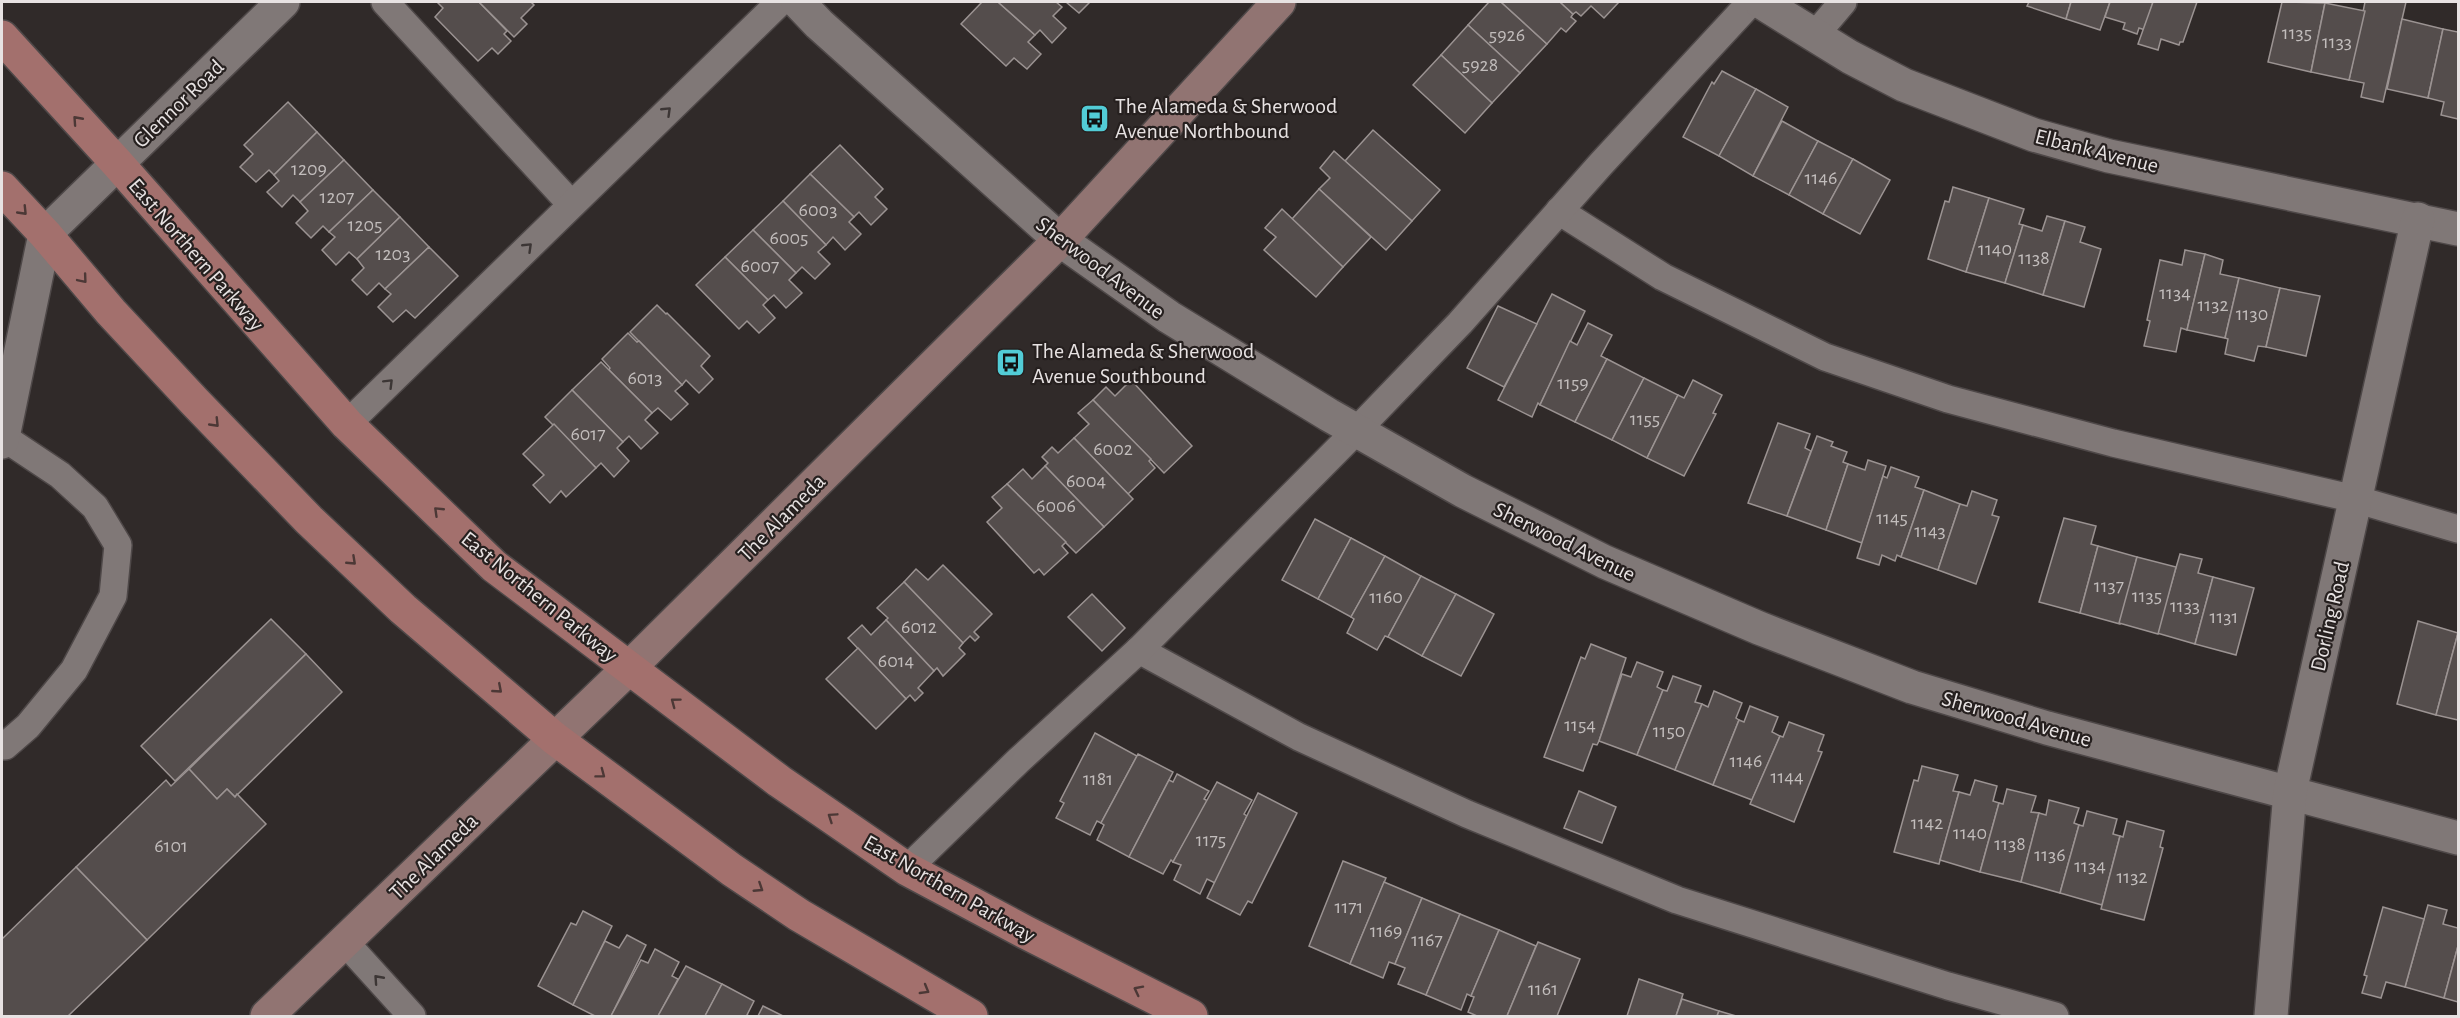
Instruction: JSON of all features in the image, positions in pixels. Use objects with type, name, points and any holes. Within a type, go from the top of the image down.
[{"type":"main road","name":"The Alameda","points":[[267,1017],[629,668],[1060,240],[1279,2]]},
{"type":"main road","name":"East Northern Parkway","points":[[2,37],[117,163],[347,424],[494,566],[779,781],[907,868],[1025,932],[1191,1017]]},
{"type":"main road","points":[[2,188],[45,234],[111,312],[309,520],[403,609],[554,738],[732,870],[819,927],[971,1017]]},
{"type":"street","name":"Glennor Road","points":[[45,234],[283,2]]},
{"type":"street","name":"Sherwood Avenue","points":[[798,2],[819,24],[1060,240],[1168,317],[1463,491],[1605,562],[1759,628],[1912,687],[2047,728],[2458,838]]},
{"type":"street","name":"Elbank Avenue","points":[[1761,2],[1850,57],[1904,85],[2034,135],[2109,156],[2458,229]]},
{"type":"street","name":"Dorling Road","points":[[2271,1017],[2290,792],[2418,219]]},
{"type":"street","points":[[2,439],[45,234]]},
{"type":"lane","points":[[385,2],[571,204]]},
{"type":"lane","points":[[347,424],[780,2]]},
{"type":"lane","points":[[907,868],[1018,761],[1139,650],[1357,430],[1460,323],[1559,211],[1751,2]]},
{"type":"lane","points":[[1815,35],[1843,2]]},
{"type":"lane","points":[[1559,211],[1663,278],[1826,357],[1948,399],[2113,443],[2355,499],[2458,529]]},
{"type":"lane","points":[[2,439],[60,475],[95,507],[118,545],[113,596],[74,670],[28,726],[2,747]]},
{"type":"lane","points":[[1139,650],[1310,741],[1467,814],[1677,900],[1948,986],[2055,1017]]},
{"type":"lane","points":[[344,942],[412,1017]]},
{"type":"building","points":[[437,2],[479,2],[507,31],[504,34],[511,41],[498,54],[492,48],[478,61],[435,17],[443,8]]},
{"type":"building","points":[[479,2],[531,2],[534,5],[521,18],[527,24],[514,37]]},
{"type":"building","points":[[982,2],[998,2],[1035,35],[1028,42],[1041,54],[1027,69],[1014,58],[1006,66],[961,24]]},
{"type":"building","points":[[998,2],[1056,2],[1062,7],[1053,16],[1066,28],[1052,43],[1040,30],[1035,35]]},
{"type":"building","points":[[1066,2],[1090,2],[1079,13]]},
{"type":"building","points":[[1489,2],[1501,2],[1547,44],[1520,73],[1468,25]]},
{"type":"building","points":[[1501,2],[1560,2],[1573,14],[1571,17],[1576,21],[1566,32],[1561,28],[1547,44]]},
{"type":"building","points":[[1560,2],[1619,2],[1604,18],[1591,6],[1581,16],[1576,12],[1573,14]]},
{"type":"building","points":[[2029,2],[2071,2],[2066,19],[2027,6]]},
{"type":"building","points":[[2071,2],[2110,2],[2100,30],[2066,19]]},
{"type":"building","points":[[2110,2],[2153,2],[2145,30],[2139,28],[2137,34],[2123,29],[2125,23],[2105,17]]},
{"type":"building","points":[[2153,2],[2197,2],[2183,42],[2179,45],[2161,39],[2158,50],[2138,44]]},
{"type":"building","points":[[2282,2],[2325,3],[2311,72],[2268,62]]},
{"type":"building","points":[[2365,2],[2406,2],[2383,102],[2361,97],[2364,83],[2349,80]]},
{"type":"building","points":[[2325,3],[2365,11],[2349,80],[2311,72]]},
{"type":"building","points":[[2402,19],[2443,29],[2428,98],[2387,89]]},
{"type":"building","points":[[1468,25],[1520,73],[1492,103],[1441,55]]},
{"type":"building","points":[[2443,29],[2458,32],[2458,119],[2441,115],[2444,102],[2428,98]]},
{"type":"building","points":[[1441,55],[1492,103],[1465,133],[1413,85]]},
{"type":"building","points":[[1722,71],[1756,89],[1719,156],[1683,137],[1712,82],[1714,84]]},
{"type":"building","points":[[1756,89],[1788,107],[1753,176],[1719,156]]},
{"type":"building","points":[[288,102],[317,132],[274,175],[269,170],[256,182],[240,167],[253,154],[244,145]]},
{"type":"building","points":[[1782,121],[1818,141],[1789,195],[1753,176]]},
{"type":"building","points":[[1373,130],[1440,190],[1412,221],[1345,161]]},
{"type":"building","points":[[317,132],[344,160],[300,202],[293,195],[282,207],[267,192],[279,181],[274,175]]},
{"type":"building","points":[[1818,141],[1853,159],[1823,214],[1789,195]]},
{"type":"building","points":[[840,145],[883,189],[875,197],[887,209],[871,225],[859,212],[854,217],[810,174]]},
{"type":"building","points":[[1334,151],[1412,221],[1386,250],[1319,189],[1330,178],[1320,168]]},
{"type":"building","points":[[1853,159],[1890,180],[1860,234],[1823,214]]},
{"type":"building","points":[[344,160],[373,190],[329,232],[323,226],[311,238],[296,223],[308,211],[300,202]]},
{"type":"building","points":[[810,174],[854,217],[849,222],[861,234],[845,250],[833,237],[826,245],[783,201]]},
{"type":"building","points":[[1953,187],[1989,198],[1966,272],[1928,259],[1945,201],[1949,202]]},
{"type":"building","points":[[1319,189],[1371,237],[1343,267],[1292,219]]},
{"type":"building","points":[[373,190],[400,217],[357,259],[349,252],[336,265],[322,250],[335,237],[329,232]]},
{"type":"building","points":[[1989,198],[2024,209],[2019,224],[2023,225],[2005,283],[1966,272]]},
{"type":"building","points":[[783,201],[826,245],[818,252],[830,264],[815,279],[802,267],[796,273],[753,230]]},
{"type":"building","points":[[1282,209],[1343,267],[1316,297],[1264,250],[1276,237],[1265,228]]},
{"type":"building","points":[[2047,216],[2065,221],[2043,295],[2005,283],[2023,225],[2042,231]]},
{"type":"building","points":[[400,217],[429,247],[385,289],[379,283],[367,295],[352,280],[364,268],[357,259]]},
{"type":"building","points":[[2065,221],[2085,227],[2080,242],[2101,249],[2084,307],[2043,295]]},
{"type":"building","points":[[753,230],[796,273],[789,280],[802,293],[786,308],[774,295],[768,300],[725,257]]},
{"type":"building","points":[[429,247],[458,276],[415,318],[406,310],[393,322],[378,307],[391,294],[385,289]]},
{"type":"building","points":[[2185,250],[2205,254],[2187,330],[2181,328],[2176,352],[2144,346],[2150,321],[2147,320],[2160,260],[2182,265]]},
{"type":"building","points":[[2205,254],[2223,260],[2220,274],[2239,278],[2225,338],[2187,330]]},
{"type":"building","points":[[725,257],[768,300],[763,305],[775,318],[759,333],[747,321],[739,329],[696,285]]},
{"type":"building","points":[[2239,278],[2280,288],[2266,347],[2258,346],[2254,361],[2225,354],[2228,339],[2225,338]]},
{"type":"building","points":[[2280,288],[2320,296],[2306,356],[2266,347]]},
{"type":"building","points":[[1552,294],[1585,311],[1532,417],[1498,400]]},
{"type":"building","points":[[657,305],[710,356],[701,366],[713,379],[699,393],[686,380],[682,385],[630,332]]},
{"type":"building","points":[[1498,306],[1537,324],[1504,387],[1467,368]]},
{"type":"building","points":[[1588,323],[1612,335],[1601,356],[1607,359],[1575,422],[1540,405],[1570,341],[1577,345]]},
{"type":"building","points":[[628,333],[637,342],[639,341],[682,385],[675,391],[688,404],[671,420],[658,408],[652,413],[609,370],[610,368],[602,359]]},
{"type":"building","points":[[1607,359],[1644,378],[1612,440],[1575,422]]},
{"type":"building","points":[[601,362],[652,413],[645,420],[658,433],[641,449],[629,436],[623,442],[572,390]]},
{"type":"building","points":[[1644,378],[1678,395],[1647,458],[1612,440]]},
{"type":"building","points":[[1131,380],[1192,446],[1164,473],[1093,400],[1106,387],[1115,396]]},
{"type":"building","points":[[1693,380],[1722,395],[1713,413],[1716,414],[1684,476],[1647,458],[1678,395],[1684,398]]},
{"type":"building","points":[[572,390],[623,442],[617,448],[629,461],[614,477],[601,463],[596,468],[545,417]]},
{"type":"building","points":[[1093,400],[1151,459],[1149,461],[1155,468],[1128,494],[1074,438],[1089,424],[1078,413]]},
{"type":"building","points":[[1778,423],[1810,434],[1805,448],[1811,451],[1787,516],[1748,503]]},
{"type":"building","points":[[554,424],[596,468],[566,497],[561,491],[550,503],[533,485],[544,475],[523,454]]},
{"type":"building","points":[[1817,436],[1833,442],[1831,446],[1847,452],[1843,462],[1848,464],[1826,530],[1787,516]]},
{"type":"building","points":[[1074,438],[1133,499],[1104,527],[1045,466],[1048,463],[1042,457],[1052,447],[1058,453]]},
{"type":"building","points":[[1868,460],[1886,466],[1862,543],[1826,530],[1848,464],[1865,470]]},
{"type":"building","points":[[1045,466],[1104,527],[1076,553],[1007,484],[1023,469],[1032,479]]},
{"type":"building","points":[[1891,467],[1919,477],[1915,487],[1924,490],[1901,557],[1897,555],[1895,561],[1882,555],[1879,565],[1857,558],[1883,476],[1887,478]]},
{"type":"building","points":[[1007,484],[1066,542],[1062,546],[1068,553],[1044,575],[1039,569],[1034,573],[987,522],[1002,508],[992,497]]},
{"type":"building","points":[[1924,490],[1960,504],[1938,570],[1901,557]]},
{"type":"building","points":[[1972,491],[1997,500],[1992,515],[1999,517],[1976,584],[1938,570],[1960,504],[1967,506]]},
{"type":"building","points":[[2064,518],[2096,526],[2091,544],[2098,546],[2080,613],[2039,602]]},
{"type":"building","points":[[1315,519],[1351,538],[1318,599],[1282,580]]},
{"type":"building","points":[[1351,538],[1385,556],[1351,617],[1318,599]]},
{"type":"building","points":[[2098,546],[2137,557],[2120,624],[2080,613]]},
{"type":"building","points":[[2180,554],[2202,559],[2198,573],[2213,577],[2195,644],[2157,633]]},
{"type":"building","points":[[1385,556],[1421,576],[1388,637],[1385,636],[1377,650],[1347,633],[1354,619],[1351,617]]},
{"type":"building","points":[[2137,557],[2176,567],[2158,634],[2119,623]]},
{"type":"building","points":[[943,565],[992,614],[974,632],[979,637],[975,641],[970,636],[963,643],[904,582],[916,569],[928,580]]},
{"type":"building","points":[[1421,576],[1456,594],[1422,656],[1388,637]]},
{"type":"building","points":[[2213,577],[2254,588],[2236,655],[2195,644]]},
{"type":"building","points":[[904,582],[963,643],[959,648],[965,654],[943,676],[937,668],[934,671],[877,608]]},
{"type":"building","points":[[1092,594],[1125,628],[1102,651],[1068,617]]},
{"type":"building","points":[[1456,594],[1494,614],[1461,676],[1422,656]]},
{"type":"building","points":[[271,619],[306,654],[175,781],[141,746]]},
{"type":"building","points":[[886,620],[934,671],[918,688],[923,693],[915,701],[910,695],[906,699],[848,638],[862,625],[871,635]]},
{"type":"building","points":[[2418,621],[2458,633],[2436,715],[2397,704]]},
{"type":"building","points":[[2458,633],[2458,720],[2436,715]]},
{"type":"building","points":[[1591,644],[1626,658],[1599,741],[1597,745],[1593,744],[1583,771],[1544,757],[1581,657],[1585,659]]},
{"type":"building","points":[[858,648],[906,699],[876,729],[826,679]]},
{"type":"building","points":[[306,654],[342,692],[235,797],[227,789],[217,799],[189,769]]},
{"type":"building","points":[[1637,662],[1663,672],[1657,687],[1663,690],[1637,755],[1599,741],[1622,674],[1631,677]]},
{"type":"building","points":[[1673,676],[1701,686],[1695,702],[1702,704],[1675,770],[1637,755],[1663,690],[1667,691]]},
{"type":"building","points":[[1714,691],[1742,703],[1736,718],[1739,720],[1713,785],[1675,770],[1702,704],[1708,707]]},
{"type":"building","points":[[1750,706],[1778,717],[1772,732],[1780,736],[1752,800],[1713,785],[1739,720],[1744,722]]},
{"type":"building","points":[[1789,722],[1824,735],[1818,751],[1822,752],[1794,822],[1750,804],[1780,736],[1783,737]]},
{"type":"building","points":[[1095,733],[1137,756],[1101,823],[1097,821],[1090,835],[1056,818],[1064,803],[1060,801]]},
{"type":"building","points":[[1138,754],[1173,772],[1129,857],[1097,840],[1104,825],[1101,823]]},
{"type":"building","points":[[1922,766],[1958,775],[1953,791],[1959,792],[1939,864],[1894,852],[1914,780],[1918,781]]},
{"type":"building","points":[[189,769],[217,799],[227,789],[235,797],[237,794],[266,824],[147,940],[76,867],[166,780],[171,786]]},
{"type":"building","points":[[1177,774],[1209,791],[1204,799],[1208,801],[1173,862],[1171,860],[1163,874],[1129,857],[1169,780],[1173,782]]},
{"type":"building","points":[[1975,780],[1997,786],[1993,801],[1999,803],[1980,872],[1940,860],[1959,792],[1970,795]]},
{"type":"building","points":[[1217,782],[1252,800],[1244,814],[1247,816],[1215,883],[1207,879],[1200,894],[1174,880],[1181,865],[1173,862]]},
{"type":"building","points":[[2007,789],[2036,796],[2031,812],[2039,813],[2021,882],[1980,872],[1999,803],[2003,804]]},
{"type":"building","points":[[1579,791],[1616,807],[1602,843],[1564,828]]},
{"type":"building","points":[[1258,793],[1297,813],[1252,903],[1248,901],[1240,915],[1207,898]]},
{"type":"building","points":[[2049,800],[2079,808],[2074,823],[2079,825],[2060,893],[2021,882],[2039,813],[2046,815]]},
{"type":"building","points":[[2087,811],[2117,819],[2113,834],[2120,836],[2102,905],[2060,893],[2079,825],[2083,826]]},
{"type":"building","points":[[2127,821],[2164,831],[2160,847],[2163,848],[2144,920],[2101,909],[2120,836],[2123,837]]},
{"type":"building","points":[[1343,861],[1386,878],[1350,964],[1309,946]]},
{"type":"building","points":[[76,867],[147,940],[68,1016],[2,1016],[2,939]]},
{"type":"building","points":[[1384,882],[1422,898],[1395,964],[1389,962],[1383,978],[1350,964]]},
{"type":"building","points":[[1422,898],[1460,914],[1426,995],[1398,984],[1405,968],[1395,964]]},
{"type":"building","points":[[2428,905],[2447,910],[2443,924],[2458,928],[2458,946],[2444,998],[2405,987]]},
{"type":"building","points":[[2383,907],[2424,919],[2405,987],[2386,982],[2381,998],[2362,993],[2367,976],[2364,975]]},
{"type":"building","points":[[583,911],[612,926],[573,1005],[538,986],[571,923],[576,925]]},
{"type":"building","points":[[1460,914],[1499,930],[1471,996],[1467,994],[1461,1010],[1426,995]]},
{"type":"building","points":[[1499,930],[1536,946],[1507,1016],[1477,1016],[1468,1012],[1474,997],[1471,996]]},
{"type":"building","points":[[627,935],[646,945],[611,1016],[595,1016],[573,1005],[605,941],[619,948]]},
{"type":"building","points":[[1538,942],[1580,959],[1557,1016],[1507,1016]]},
{"type":"building","points":[[2458,946],[2458,1002],[2444,998]]},
{"type":"building","points":[[655,949],[679,962],[672,976],[678,979],[658,1016],[611,1016],[641,960],[648,963]]},
{"type":"building","points":[[686,966],[722,984],[705,1016],[658,1016]]},
{"type":"building","points":[[1639,979],[1683,994],[1676,1016],[1627,1016]]},
{"type":"building","points":[[722,984],[754,1001],[747,1015],[749,1016],[705,1016]]},
{"type":"building","points":[[1682,999],[1719,1011],[1717,1016],[1676,1016]]},
{"type":"building","points":[[763,1006],[783,1016],[758,1016]]},
{"type":"building","points":[[1719,1011],[1736,1016],[1717,1016]]},
{"type":"place","name":"The Alameda & Sherwood Avenue Northbound","points":[[1094,118]]},
{"type":"place","name":"The Alameda & Sherwood Avenue Southbound","points":[[1011,363]]}]
